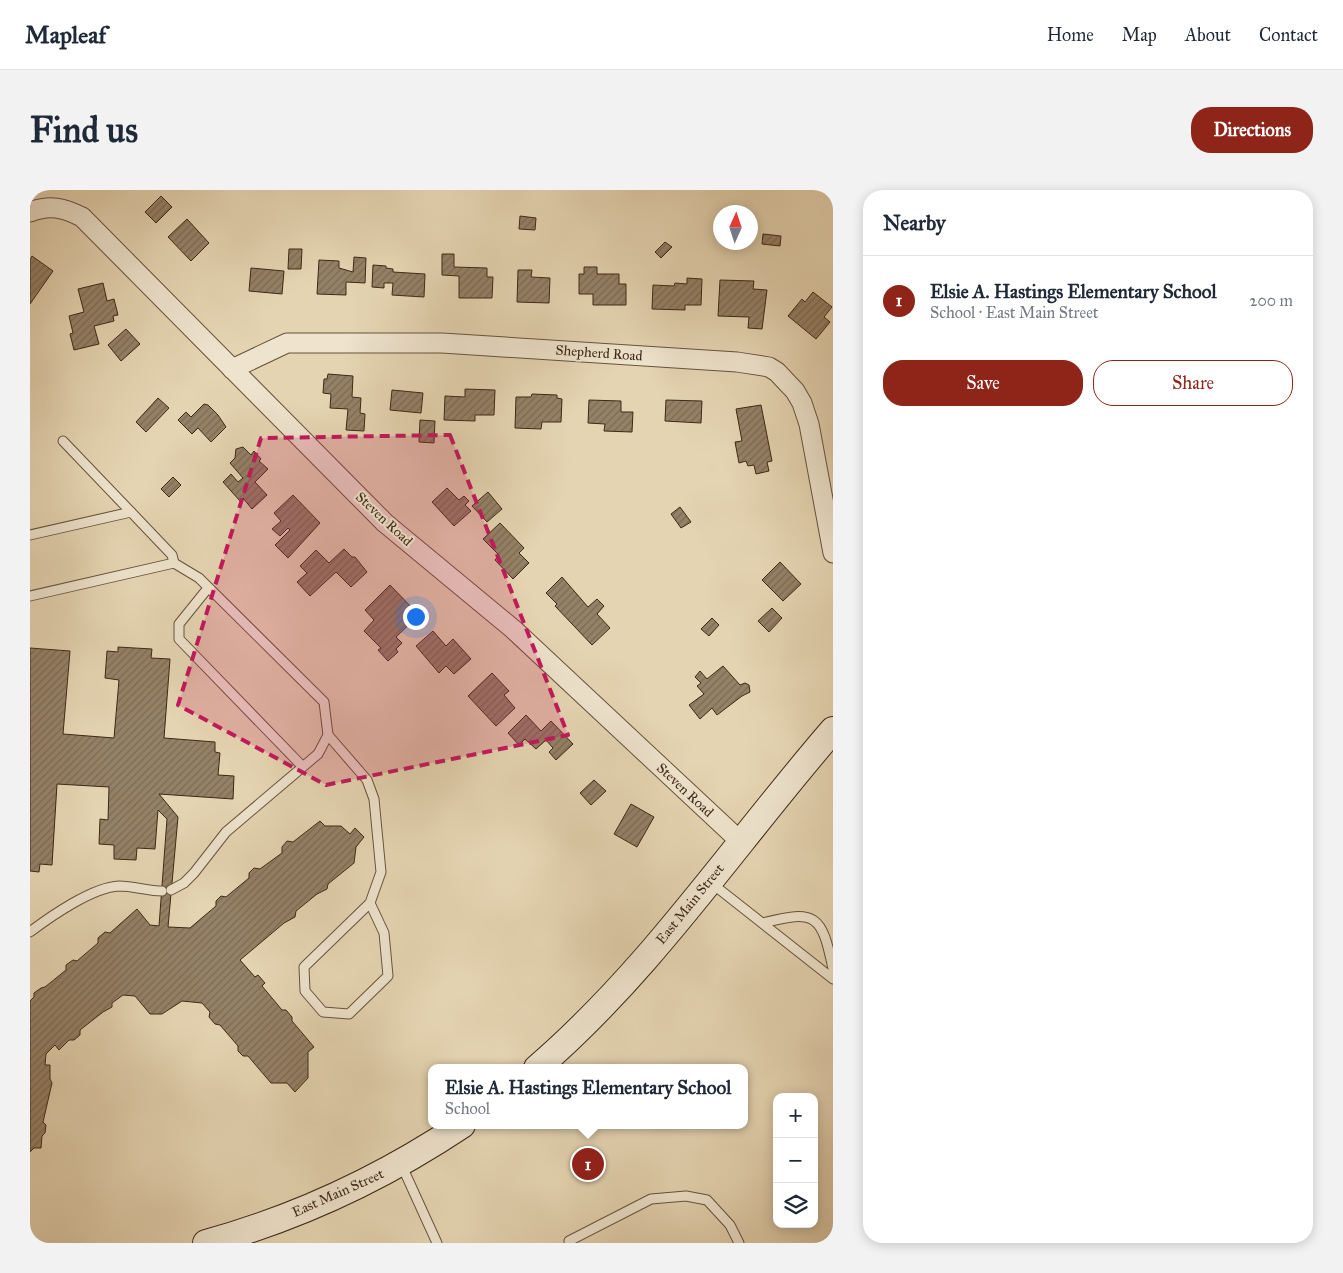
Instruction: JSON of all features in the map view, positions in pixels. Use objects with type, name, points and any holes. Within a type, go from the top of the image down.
[{"type":"main road","name":"East Main Street","points":[[541,1064],[615,992],[669,930],[833,730]]},
{"type":"main road","name":"East Main Street","points":[[206,1243],[294,1213],[401,1164],[456,1129]]},
{"type":"street","name":"Steven Road","points":[[30,212],[49,207],[66,209],[82,217],[385,523],[512,629],[741,842]]},
{"type":"street","name":"Shepherd Road","points":[[232,369],[287,343],[442,343],[737,362],[769,367],[786,380],[802,403],[809,424],[833,553]]},
{"type":"lane","points":[[63,442],[172,555],[174,563]]},
{"type":"lane","points":[[30,536],[131,512]]},
{"type":"lane","points":[[30,596],[174,563],[199,578],[324,702],[328,735],[367,780],[374,798],[381,872],[370,903],[304,967],[305,991],[322,1012],[349,1014],[388,976],[384,933],[370,903]]},
{"type":"lane","points":[[208,588],[179,624],[179,639],[302,766]]},
{"type":"lane","points":[[30,932],[59,911],[107,888],[120,886],[167,891],[184,883],[226,832],[318,754],[328,735]]},
{"type":"lane","points":[[708,881],[833,979]]},
{"type":"lane","points":[[763,923],[803,915],[817,921],[827,939],[833,968]]},
{"type":"lane","points":[[401,1164],[437,1243]]},
{"type":"lane","points":[[568,1242],[651,1199],[686,1196],[707,1200],[730,1225],[739,1243]]},
{"type":"highlighted area","points":[[450,435],[568,735],[326,785],[178,705],[261,438]]},
{"type":"building","points":[[161,196],[172,207],[156,223],[145,212]]},
{"type":"building","points":[[520,216],[536,218],[535,230],[519,229]]},
{"type":"building","points":[[187,219],[209,243],[191,261],[168,237]]},
{"type":"building","points":[[763,234],[781,236],[780,246],[762,244]]},
{"type":"building","points":[[665,242],[672,247],[661,258],[655,252]]},
{"type":"building","points":[[289,249],[302,249],[301,269],[288,269]]},
{"type":"building","points":[[442,254],[454,254],[454,267],[487,268],[487,277],[493,277],[492,298],[459,298],[459,276],[442,275]]},
{"type":"building","points":[[32,256],[53,271],[30,304],[30,260]]},
{"type":"building","points":[[354,257],[366,258],[365,283],[346,282],[346,295],[317,294],[319,260],[339,261],[339,268],[353,272]]},
{"type":"building","points":[[373,265],[386,266],[386,268],[393,269],[393,272],[425,274],[424,297],[392,295],[393,283],[384,283],[384,288],[372,287]]},
{"type":"building","points":[[584,267],[597,267],[597,274],[619,274],[619,284],[626,284],[626,305],[593,305],[593,294],[579,294],[579,274],[584,274]]},
{"type":"building","points":[[251,268],[284,271],[282,294],[249,291]]},
{"type":"building","points":[[518,270],[532,270],[531,277],[550,278],[549,303],[517,302]]},
{"type":"building","points":[[687,278],[702,279],[701,305],[685,305],[685,310],[652,309],[653,285],[674,286],[675,283],[687,284]]},
{"type":"building","points":[[720,280],[754,281],[753,289],[767,290],[762,329],[748,328],[749,317],[718,316]]},
{"type":"building","points":[[103,283],[107,301],[114,299],[118,315],[113,316],[114,321],[94,326],[99,344],[74,350],[70,334],[73,333],[69,316],[84,312],[78,289]]},
{"type":"building","points":[[813,292],[832,307],[824,317],[830,322],[816,339],[788,316],[802,299],[805,302]]},
{"type":"building","points":[[126,329],[140,344],[121,361],[108,345]]},
{"type":"building","points":[[328,374],[353,376],[352,397],[361,398],[360,413],[365,414],[364,431],[346,430],[348,409],[330,408],[331,394],[323,393],[324,379],[327,379]]},
{"type":"building","points":[[465,389],[495,390],[494,415],[475,415],[475,421],[444,420],[445,396],[465,397]]},
{"type":"building","points":[[392,390],[423,393],[421,413],[390,410]]},
{"type":"building","points":[[532,394],[557,395],[557,398],[562,399],[561,422],[542,422],[541,429],[515,428],[516,397],[531,397]]},
{"type":"building","points":[[158,398],[169,408],[146,432],[136,422]]},
{"type":"building","points":[[589,400],[621,401],[621,412],[633,412],[632,432],[604,431],[605,424],[588,423]]},
{"type":"building","points":[[666,400],[702,401],[701,423],[665,421]]},
{"type":"building","points":[[204,404],[208,405],[218,415],[226,427],[211,442],[198,428],[192,434],[178,420],[186,412],[191,417]]},
{"type":"building","points":[[761,405],[772,461],[767,462],[769,471],[756,474],[754,465],[748,466],[746,461],[739,463],[735,442],[742,441],[736,409]]},
{"type":"building","points":[[420,420],[435,421],[434,443],[419,442]]},
{"type":"building","points":[[243,447],[251,455],[254,451],[261,459],[259,461],[268,469],[255,482],[267,495],[252,509],[243,498],[240,501],[223,482],[231,474],[238,482],[243,478],[230,463],[235,458],[236,449]]},
{"type":"building","points":[[173,477],[181,485],[169,497],[161,489]]},
{"type":"building","points":[[447,488],[459,500],[464,496],[469,501],[465,505],[471,511],[454,526],[432,502]]},
{"type":"building","points":[[488,492],[502,509],[487,522],[472,506]]},
{"type":"building","points":[[293,495],[320,523],[288,558],[275,545],[290,530],[288,528],[280,536],[272,529],[281,521],[274,513]]},
{"type":"building","points":[[680,507],[691,522],[681,528],[671,514]]},
{"type":"building","points":[[500,523],[524,548],[519,553],[529,563],[513,579],[495,560],[499,555],[483,539]]},
{"type":"building","points":[[344,549],[352,557],[355,557],[367,572],[351,587],[336,572],[310,596],[297,582],[307,573],[300,566],[316,550],[329,563]]},
{"type":"building","points":[[780,562],[801,584],[783,601],[762,580]]},
{"type":"building","points":[[562,577],[588,607],[597,599],[604,606],[597,614],[610,628],[592,645],[555,606],[557,604],[546,593]]},
{"type":"building","points":[[390,585],[419,615],[396,637],[402,643],[396,649],[398,652],[388,661],[378,650],[381,648],[364,631],[374,620],[365,610]]},
{"type":"building","points":[[772,608],[782,618],[769,632],[758,621]]},
{"type":"building","points":[[712,618],[719,625],[709,636],[701,629]]},
{"type":"building","points":[[433,631],[446,646],[453,639],[471,659],[454,674],[446,666],[439,673],[416,646]]},
{"type":"building","points":[[118,647],[152,649],[151,658],[170,659],[164,738],[215,742],[215,752],[220,753],[218,775],[234,776],[233,799],[159,794],[178,817],[168,927],[190,928],[216,906],[216,901],[221,896],[226,897],[249,878],[249,873],[254,868],[260,869],[282,853],[282,847],[287,841],[293,842],[320,821],[325,826],[341,826],[350,834],[355,828],[364,837],[356,847],[354,863],[328,884],[327,889],[317,894],[296,911],[295,917],[284,923],[240,960],[255,977],[258,975],[265,983],[262,986],[282,1010],[286,1010],[292,1017],[292,1021],[314,1047],[308,1052],[308,1078],[295,1092],[287,1083],[271,1083],[248,1056],[243,1056],[238,1051],[238,1046],[220,1025],[215,1024],[209,1017],[210,1012],[202,1003],[182,1001],[162,1014],[150,1014],[135,996],[123,995],[112,1003],[112,1007],[80,1030],[80,1035],[74,1040],[69,1040],[59,1050],[55,1045],[46,1054],[45,1065],[50,1065],[50,1079],[52,1083],[43,1122],[46,1125],[45,1133],[42,1136],[41,1148],[34,1148],[30,1152],[30,1001],[34,997],[34,993],[45,987],[66,970],[66,965],[73,960],[77,961],[98,943],[98,938],[105,932],[110,933],[137,909],[150,925],[159,926],[167,819],[158,810],[155,849],[137,848],[136,860],[114,859],[114,845],[99,844],[100,819],[108,820],[109,787],[57,784],[52,865],[40,864],[39,872],[30,871],[30,648],[70,651],[63,734],[114,738],[119,680],[105,678],[107,651],[118,652]]},
{"type":"building","points":[[723,666],[740,685],[745,683],[749,685],[750,692],[717,715],[712,708],[700,719],[689,705],[704,694],[697,686],[701,683],[695,677],[700,671],[707,679]]},
{"type":"building","points":[[492,673],[509,691],[504,695],[515,708],[496,726],[468,696]]},
{"type":"building","points":[[526,715],[541,731],[551,721],[573,744],[556,760],[549,752],[553,748],[546,740],[536,749],[525,739],[519,745],[508,733]]},
{"type":"building","points":[[594,780],[606,791],[591,805],[580,793]]},
{"type":"building","points":[[631,804],[654,817],[637,847],[614,834]]},
{"type":"place","name":"Elsie A. Hastings Elementary School","points":[[588,1164]]}]
